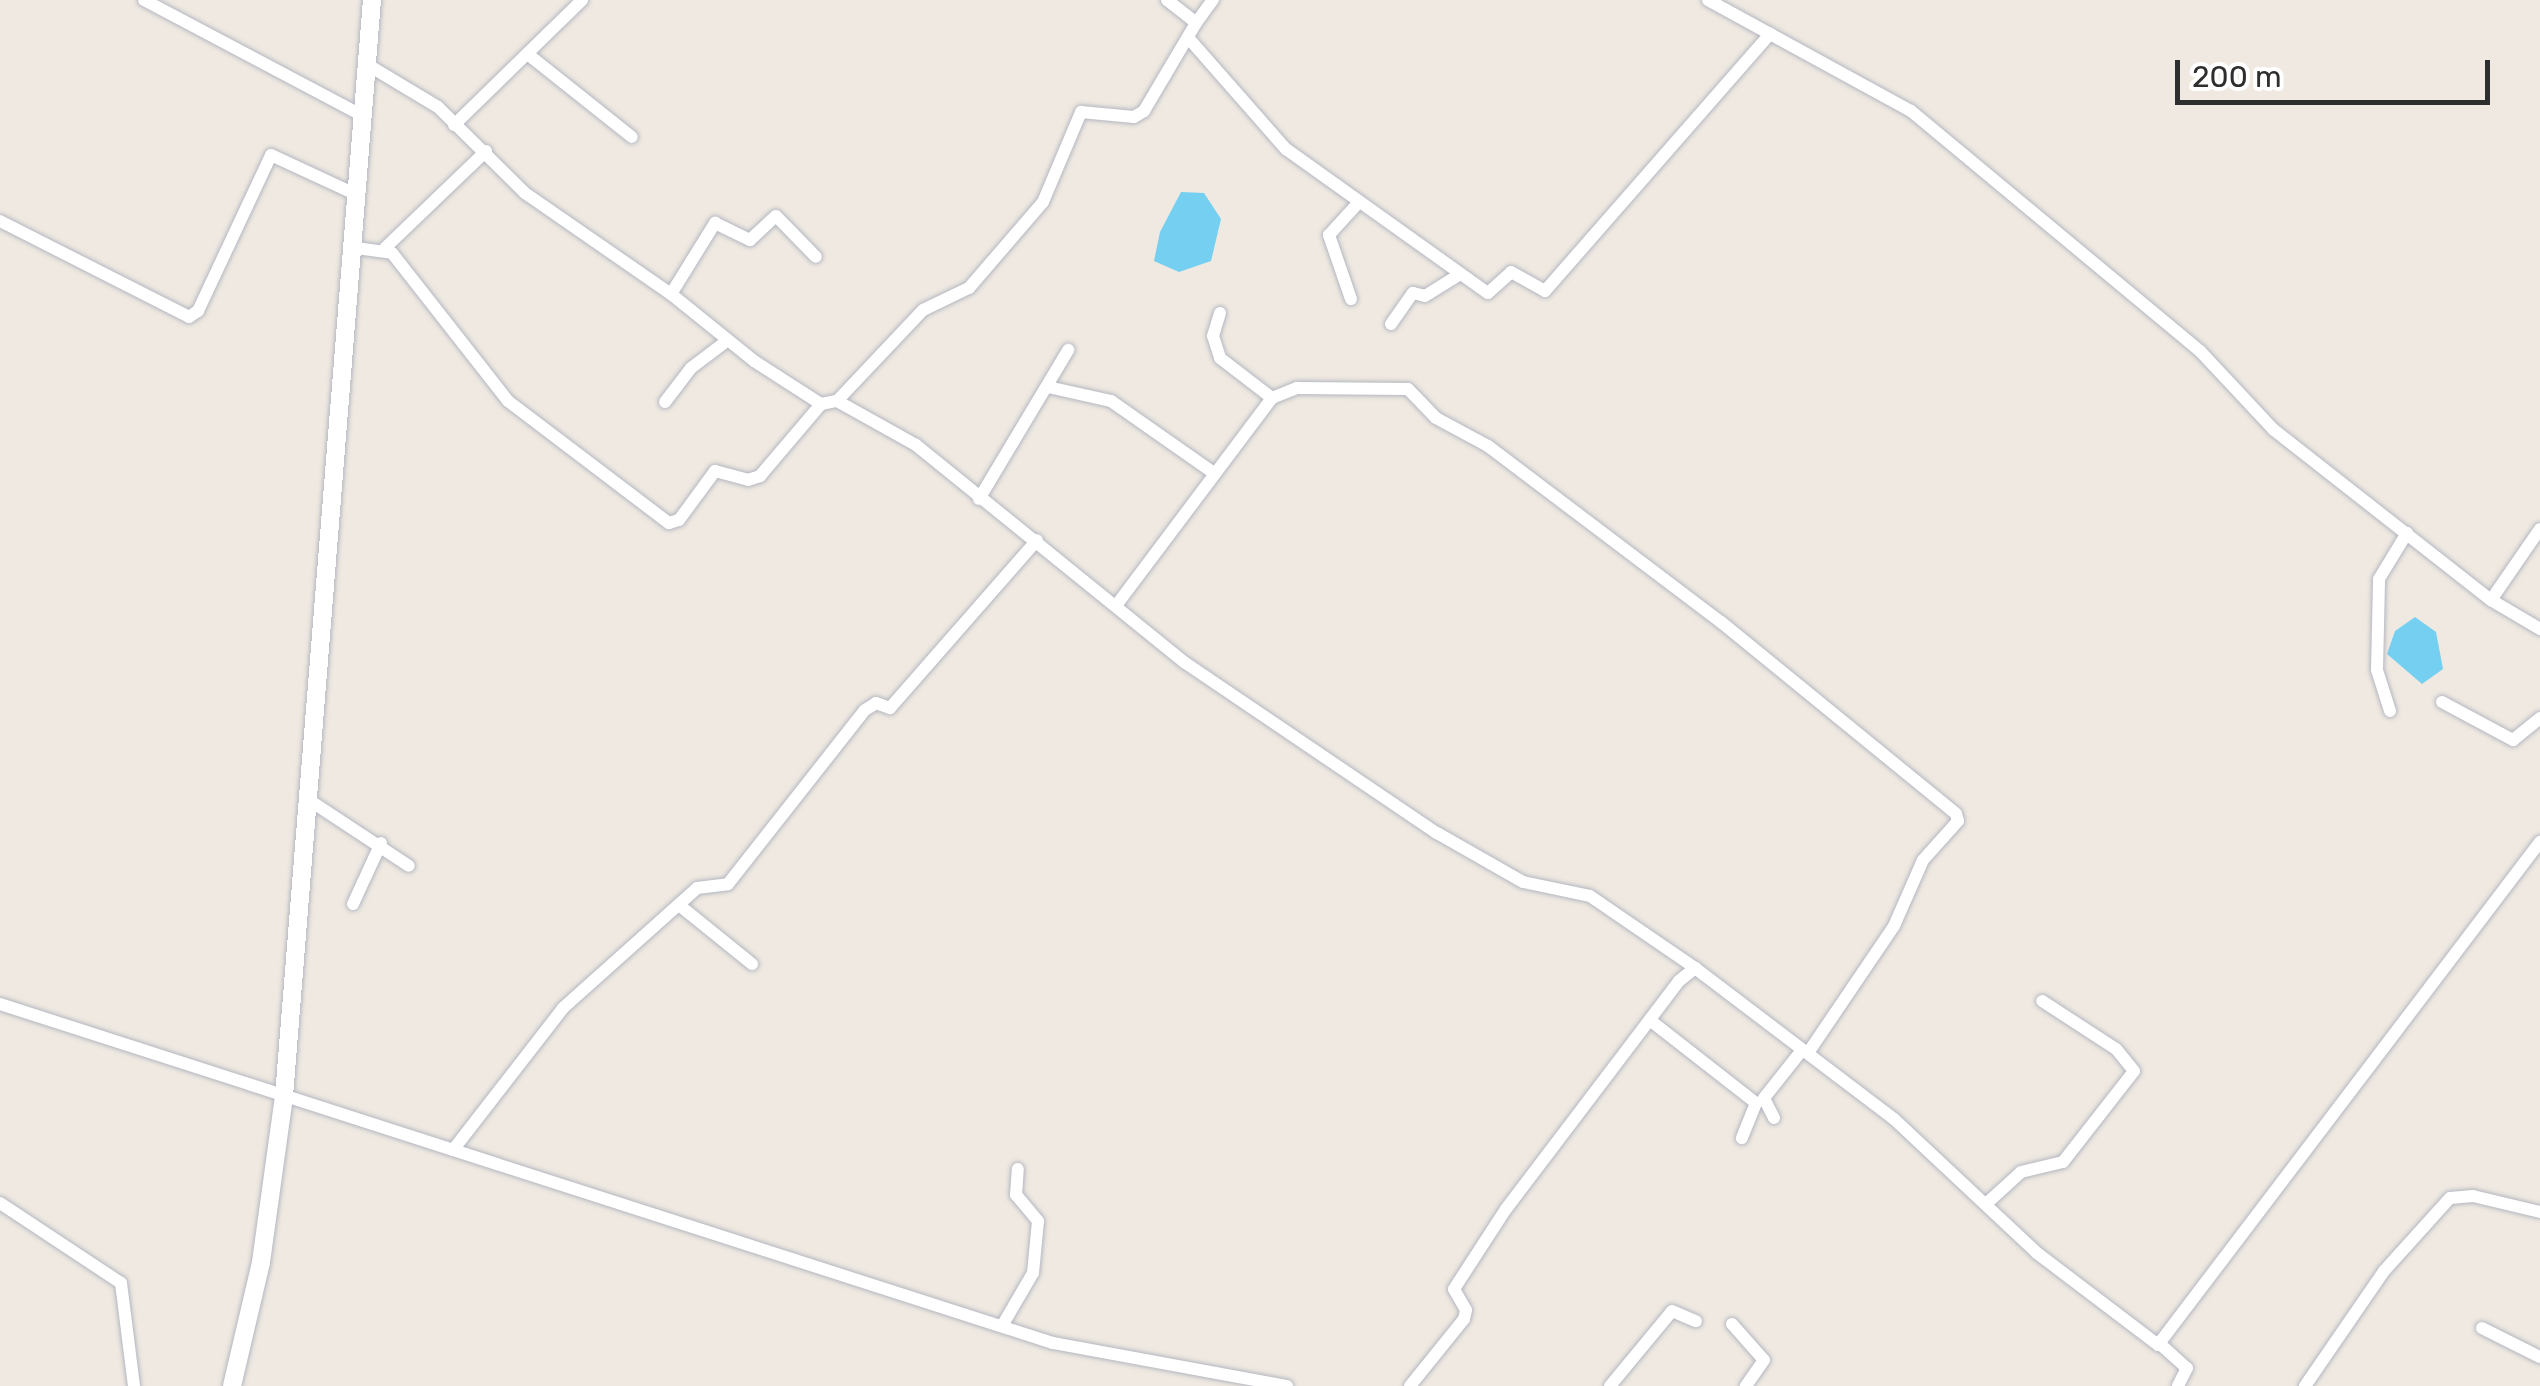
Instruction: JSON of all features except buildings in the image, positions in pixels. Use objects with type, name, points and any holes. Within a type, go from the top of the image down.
[{"type":"street","points":[[144,0],[363,116]]},
{"type":"street","points":[[232,1386],[258,1274],[284,1096],[349,247],[372,0]]},
{"type":"street","points":[[454,125],[508,66],[530,56],[582,0]]},
{"type":"street","points":[[1167,0],[1196,22]]},
{"type":"street","points":[[837,402],[923,310],[969,288],[1044,202],[1082,112],[1138,116],[1191,41],[1196,22],[1213,0]]},
{"type":"street","points":[[1708,0],[1911,112],[2200,351],[2274,430],[2491,600],[2540,629]]},
{"type":"street","points":[[1191,41],[1286,149],[1457,276],[1488,293],[1512,272],[1545,291],[1770,34]]},
{"type":"street","points":[[530,56],[632,137]]},
{"type":"street","points":[[368,65],[438,106],[525,192],[671,294],[728,340],[821,404],[837,402],[916,444],[979,499],[1118,603],[1184,662],[1437,833],[1523,882],[1590,896],[1696,968],[1894,1119],[2104,1307],[2149,1343],[2160,1344],[2187,1368],[2178,1386]]},
{"type":"street","points":[[349,247],[385,248],[486,151]]},
{"type":"street","points":[[0,221],[189,317],[198,311],[272,155],[355,194]]},
{"type":"street","points":[[1351,300],[1328,235],[1359,202]]},
{"type":"street","points":[[671,294],[715,224],[750,240],[776,216],[816,257]]},
{"type":"street","points":[[385,248],[508,402],[668,523],[679,520],[715,470],[748,480],[760,476],[821,404]]},
{"type":"street","points":[[1391,324],[1413,293],[1426,296],[1457,276]]},
{"type":"street","points":[[1220,313],[1213,336],[1220,358],[1272,398]]},
{"type":"street","points":[[665,402],[691,368],[728,340]]},
{"type":"street","points":[[979,499],[1068,350]]},
{"type":"street","points":[[1048,387],[1115,403],[1214,473]]},
{"type":"street","points":[[1118,603],[1272,398],[1297,388],[1408,389],[1436,418],[1488,446],[1721,622],[1956,814],[1958,821],[1923,860],[1894,926],[1805,1052],[1764,1098],[1774,1118]]},
{"type":"street","points":[[2491,600],[2540,528]]},
{"type":"street","points":[[2390,712],[2377,670],[2379,580],[2407,533]]},
{"type":"street","points":[[454,1150],[564,1008],[697,888],[728,884],[865,710],[876,703],[890,708],[1037,540]]},
{"type":"street","points":[[2442,702],[2512,740],[2540,718]]},
{"type":"street","points":[[306,798],[380,843],[408,866]]},
{"type":"street","points":[[2160,1344],[2540,842]]},
{"type":"street","points":[[353,904],[380,843]]},
{"type":"street","points":[[680,905],[752,964]]},
{"type":"street","points":[[1410,1386],[1465,1315],[1453,1291],[1475,1255],[1651,1020],[1696,968]]},
{"type":"street","points":[[1986,1204],[2021,1172],[2063,1162],[2126,1088],[2134,1071],[2116,1048],[2042,1000]]},
{"type":"street","points":[[0,1004],[1071,1347],[1286,1386]]},
{"type":"street","points":[[1651,1020],[1756,1103],[1742,1138]]},
{"type":"street","points":[[1002,1326],[1033,1273],[1038,1221],[1016,1195],[1018,1169]]},
{"type":"street","points":[[2305,1386],[2384,1271],[2450,1198],[2464,1195],[2540,1212]]},
{"type":"street","points":[[0,1202],[122,1283],[134,1386]]},
{"type":"street","points":[[1610,1386],[1672,1311],[1696,1321]]},
{"type":"street","points":[[1732,1324],[1764,1360],[1746,1386]]},
{"type":"street","points":[[2482,1328],[2540,1358]]},
{"type":"water","points":[[1181,192],[1204,193],[1221,219],[1211,261],[1179,272],[1154,261],[1160,232]]},
{"type":"water","points":[[2415,617],[2436,632],[2443,669],[2422,684],[2387,654],[2395,631]]}]
